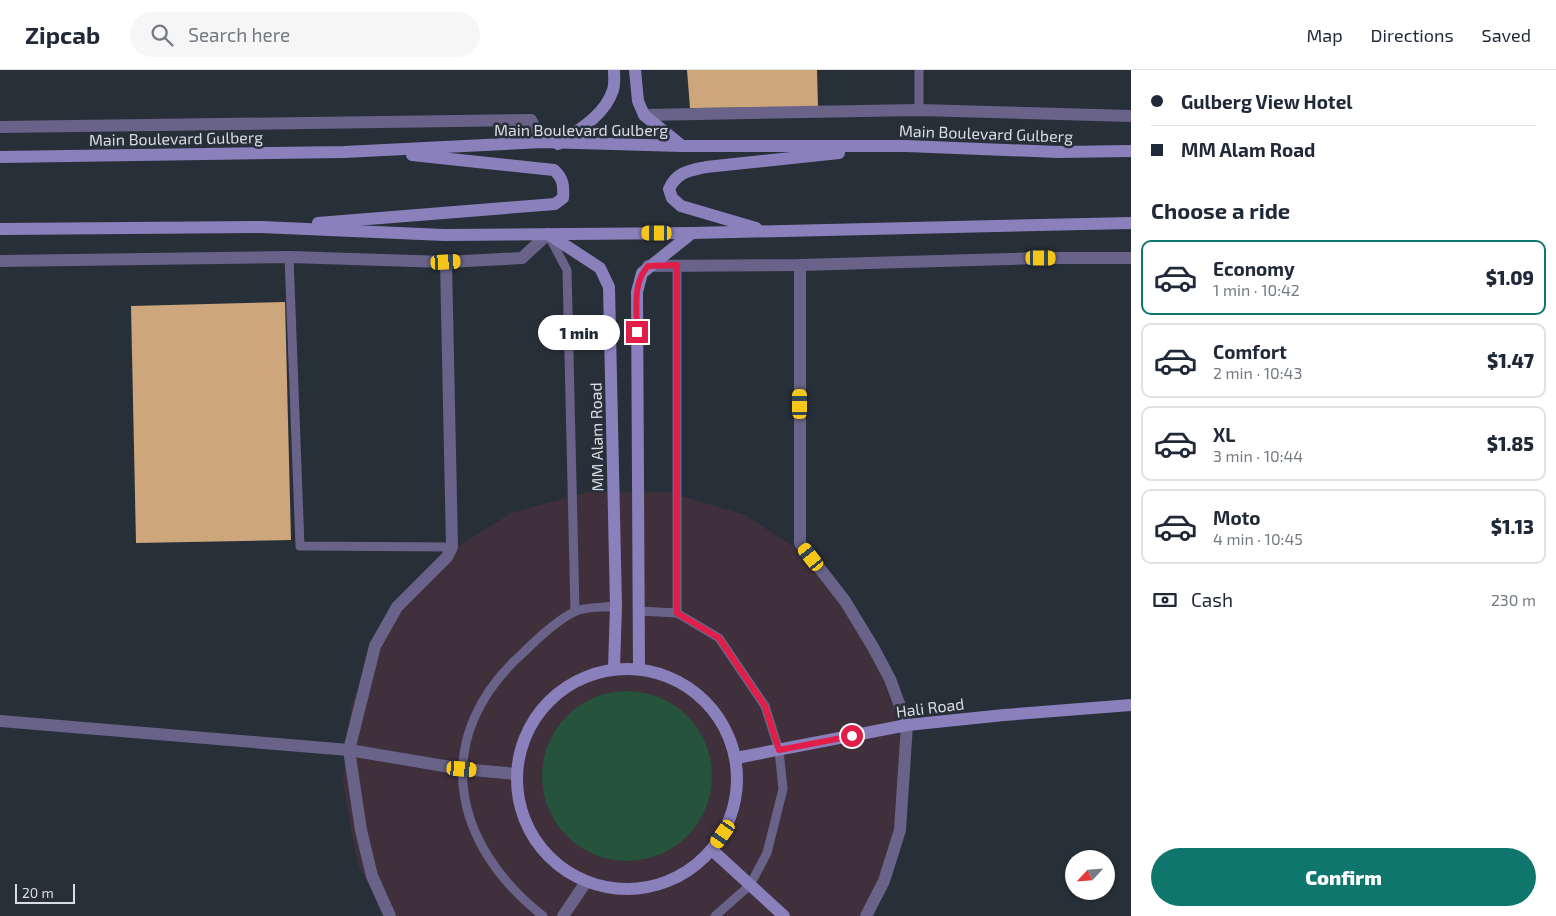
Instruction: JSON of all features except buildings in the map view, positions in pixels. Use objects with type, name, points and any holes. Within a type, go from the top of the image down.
[{"type":"main road","points":[[558,144],[586,125],[600,112],[614,88],[614,70]]},
{"type":"main road","points":[[635,70],[638,101],[644,115],[682,146]]},
{"type":"main road","name":"Main Boulevard Gulberg","points":[[0,157],[369,151],[543,142],[558,144],[682,146],[906,146],[1058,152],[1131,150]]},
{"type":"main road","points":[[768,231],[681,206],[672,198],[669,189],[674,179],[684,172],[706,167],[906,146]]},
{"type":"main road","points":[[261,227],[555,204],[563,198],[562,177],[554,170],[369,151]]},
{"type":"main road","points":[[0,230],[261,227],[444,235],[692,233],[1131,223]]},
{"type":"main road","points":[[639,669],[637,292],[642,273],[648,266],[692,233]]},
{"type":"main road","name":"MM Alam Road","points":[[548,234],[600,268],[609,287],[616,606],[614,669]]},
{"type":"main road","points":[[614,669],[639,669],[666,675],[691,688],[712,708],[727,731],[736,758],[738,778],[732,816],[712,850],[696,866],[682,875],[654,887],[631,890],[608,888],[586,882],[557,864],[534,839],[520,808],[517,774],[521,748],[531,724],[546,703],[574,682],[589,675],[614,669]]},
{"type":"main road","name":"Hali Road","points":[[736,758],[907,726],[1004,715],[1131,705]]},
{"type":"main road","points":[[712,850],[784,916]]},
{"type":"street","points":[[644,115],[919,110],[1131,116]]},
{"type":"street","points":[[0,127],[531,120],[543,142]]},
{"type":"street","points":[[0,261],[288,257],[446,262],[522,258],[548,234]]},
{"type":"street","points":[[648,266],[800,265],[1041,258],[1131,258]]},
{"type":"street","points":[[390,916],[372,876],[361,830],[349,750],[375,646],[397,606],[447,557],[452,547],[446,262]]},
{"type":"street","points":[[800,265],[800,543],[845,601],[873,647],[890,679],[907,726],[900,830],[884,881],[866,916]]},
{"type":"street","points":[[0,721],[349,750],[462,769],[517,774]]},
{"type":"street","points":[[563,916],[586,882]]},
{"type":"lane","points":[[919,70],[919,110]]},
{"type":"lane","points":[[548,234],[567,270],[575,611]]},
{"type":"lane","points":[[288,257],[300,546],[452,547]]},
{"type":"lane","points":[[677,265],[677,613]]},
{"type":"lane","points":[[543,916],[521,899],[493,866],[471,827],[465,802],[462,769],[468,738],[488,691],[510,664],[575,611],[616,606]]},
{"type":"lane","points":[[639,611],[677,613],[719,638],[765,706],[779,750],[783,789],[766,853],[750,885],[715,916]]},
{"type":"shaded area","points":[[588,492],[668,492],[745,515],[812,559],[864,620],[898,692],[910,772],[900,851],[872,916],[384,916],[357,862],[343,783],[352,703],[382,629],[443,556],[511,513]]},
{"type":"green space","points":[[627,691],[652,695],[667,701],[687,716],[702,736],[710,759],[712,776],[708,801],[702,816],[687,836],[667,851],[644,859],[627,861],[602,857],[587,851],[567,836],[552,816],[544,793],[542,776],[546,751],[552,736],[567,716],[587,701],[610,693]]},
{"type":"route","points":[[637,332],[637,292],[642,273],[648,266],[677,265],[677,613],[719,638],[765,706],[779,750],[852,736]]}]
